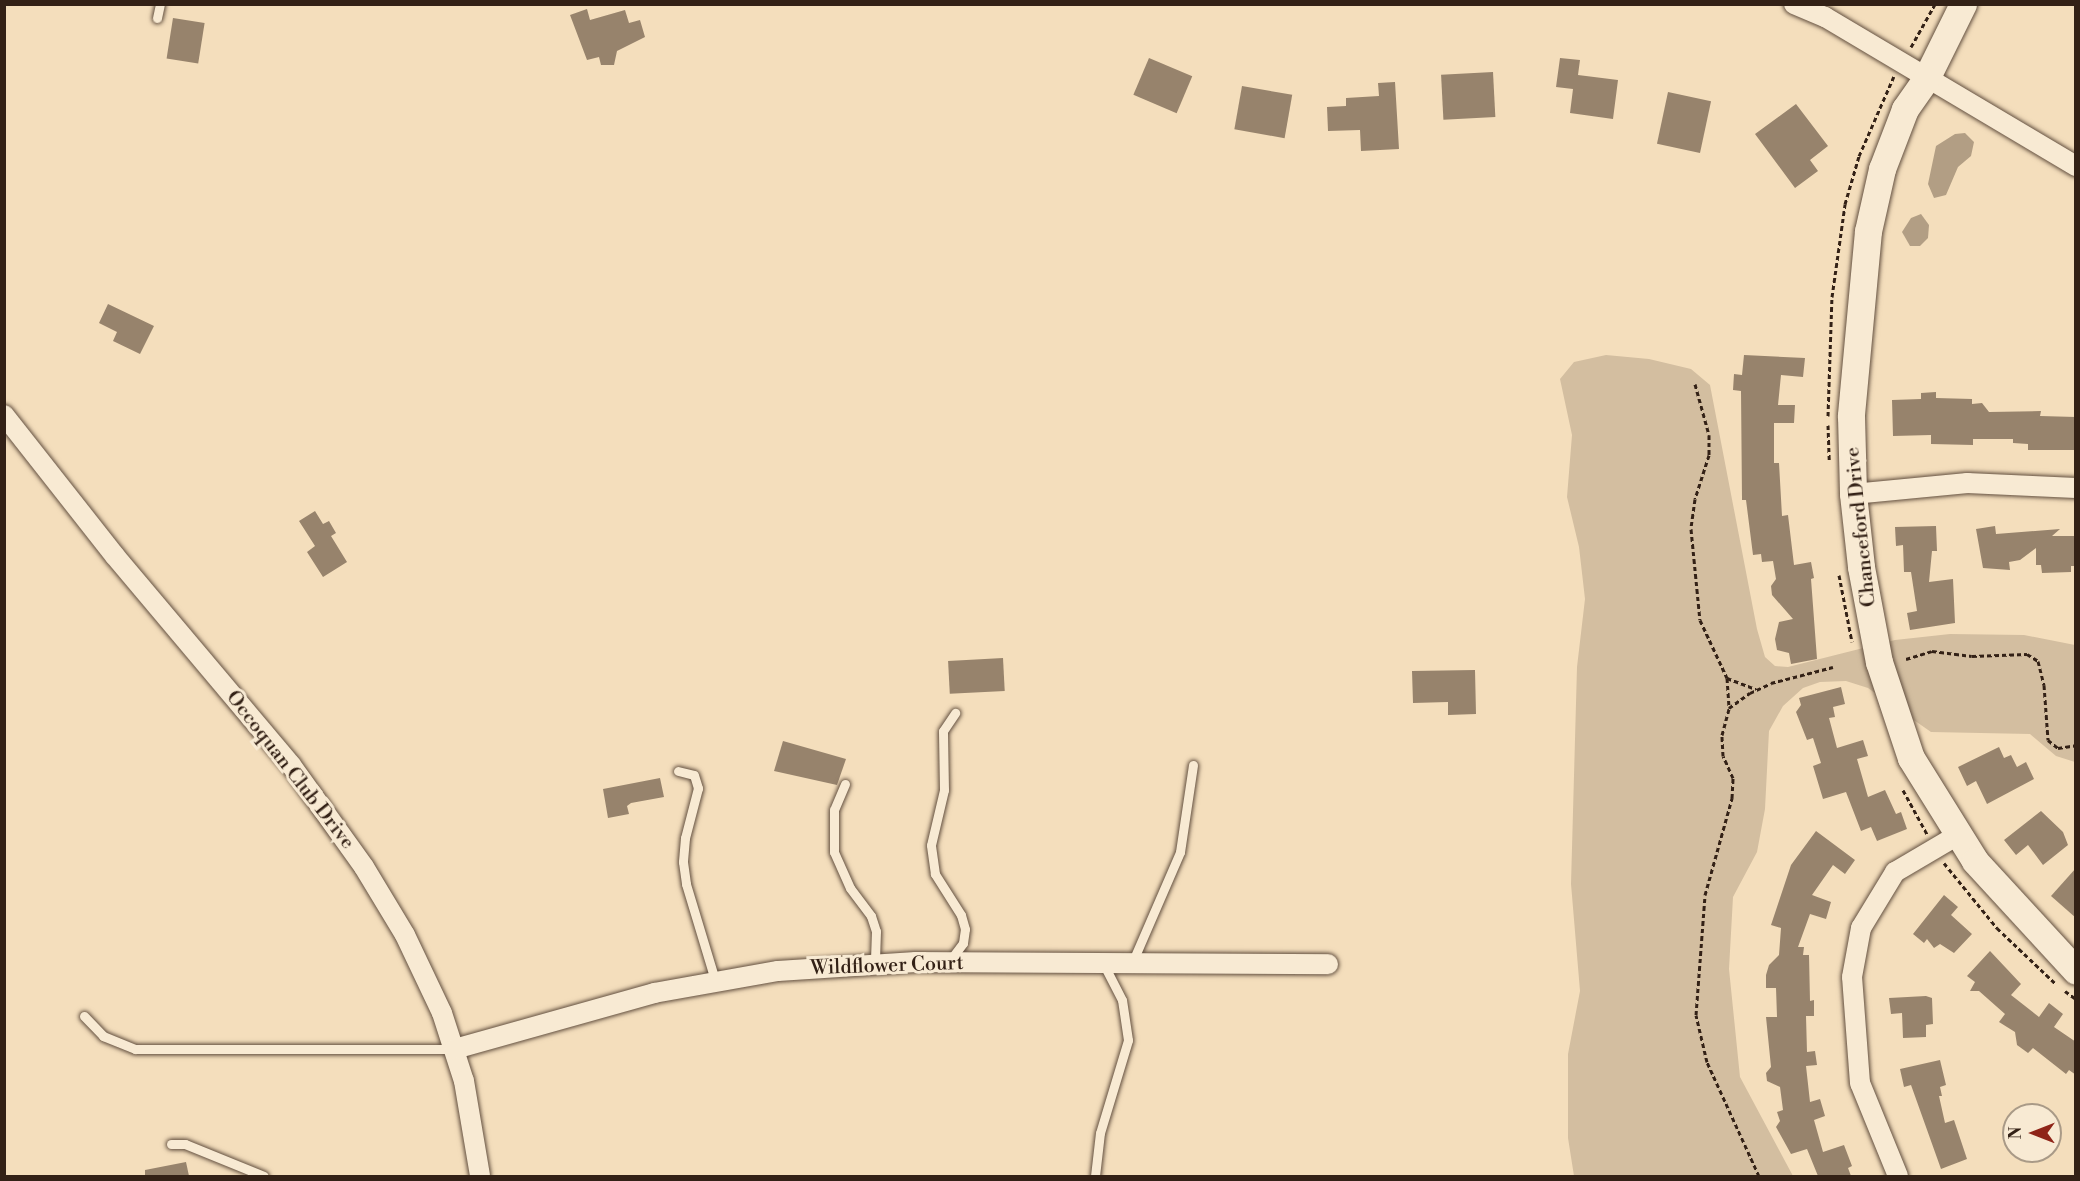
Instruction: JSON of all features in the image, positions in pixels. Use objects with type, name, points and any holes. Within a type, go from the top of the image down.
[{"type":"street","points":[[1794,4],[1825,17],[1926,79],[2076,165]]},
{"type":"street","name":"Chanceford Drive","points":[[1963,4],[1926,79],[1905,109],[1882,169],[1868,231],[1851,416],[1853,494],[1879,662],[1911,758],[1975,861],[2076,971]]},
{"type":"street","name":"Occoquan Club Drive","points":[[4,415],[115,556],[291,765],[333,821],[410,943],[454,1049],[477,1139],[480,1176]]},
{"type":"street","points":[[1853,494],[1967,483],[2076,488]]},
{"type":"street","points":[[1898,1176],[1860,1083],[1852,977],[1861,928],[1895,872],[1958,835]]},
{"type":"street","name":"Wildflower Court","points":[[454,1049],[654,993],[715,980],[875,963],[1329,964]]},
{"type":"lane","points":[[157,18],[160,4]]},
{"type":"lane","points":[[947,963],[963,943],[965,929],[961,915],[935,874],[931,845],[944,790],[943,731],[955,713]]},
{"type":"lane","points":[[1132,963],[1180,852],[1193,765]]},
{"type":"lane","points":[[678,771],[694,775],[699,788],[685,837],[683,862],[686,884],[715,980]]},
{"type":"lane","points":[[844,784],[834,810],[834,852],[845,880],[871,916],[876,931],[875,963]]},
{"type":"lane","points":[[1095,1176],[1101,1133],[1128,1041],[1122,1000],[1103,963]]},
{"type":"lane","points":[[84,1016],[103,1036],[135,1049],[454,1049]]},
{"type":"lane","points":[[171,1143],[185,1144],[264,1176]]},
{"type":"path","points":[[1829,466],[1832,297],[1845,204],[1883,94],[1935,4]]},
{"type":"path","points":[[1695,384],[1709,435],[1709,455],[1695,499],[1691,529],[1696,589],[1700,620],[1727,678],[1729,708],[1722,735],[1723,756],[1733,778],[1732,798],[1705,895],[1696,1015],[1707,1062],[1759,1176]]},
{"type":"path","points":[[1838,570],[1852,645]]},
{"type":"path","points":[[1906,659],[1932,651],[1972,656],[2027,654],[2038,661],[2040,669],[2048,740],[2058,748],[2076,745]]},
{"type":"path","points":[[1729,708],[1757,689],[1833,667]]},
{"type":"path","points":[[1727,678],[1757,689]]},
{"type":"path","points":[[1899,781],[1935,848],[1997,928],[2076,999]]},
{"type":"shaded area","points":[[1965,133],[1974,142],[1971,156],[1958,167],[1946,195],[1934,198],[1928,184],[1936,146],[1955,134]]},
{"type":"shaded area","points":[[1921,214],[1929,225],[1928,238],[1920,246],[1910,246],[1902,232],[1911,218]]},
{"type":"shaded area","points":[[1606,355],[1649,359],[1691,369],[1710,385],[1757,629],[1765,657],[1775,666],[1788,667],[1895,640],[1950,634],[2024,635],[2075,645],[2075,762],[2056,756],[2030,734],[1931,732],[1868,688],[1846,681],[1820,682],[1803,688],[1783,706],[1769,731],[1765,809],[1757,852],[1733,897],[1729,969],[1740,1077],[1793,1176],[1574,1176],[1568,1138],[1568,1054],[1580,991],[1571,884],[1577,667],[1585,599],[1579,547],[1567,497],[1572,435],[1560,379],[1574,362]]},
{"type":"building","points":[[587,9],[590,20],[625,10],[629,23],[640,20],[645,37],[617,51],[614,65],[601,65],[599,57],[587,60],[570,15]]},
{"type":"building","points":[[173,18],[205,23],[198,64],[167,58]]},
{"type":"building","points":[[1149,58],[1192,76],[1177,113],[1133,95]]},
{"type":"building","points":[[1560,58],[1580,60],[1578,75],[1618,80],[1613,119],[1570,113],[1573,89],[1556,87]]},
{"type":"building","points":[[1493,72],[1495,117],[1443,120],[1441,75]]},
{"type":"building","points":[[1395,82],[1399,149],[1361,151],[1360,130],[1328,131],[1327,107],[1346,106],[1346,98],[1379,96],[1378,83]]},
{"type":"building","points":[[1242,86],[1292,95],[1285,138],[1234,129]]},
{"type":"building","points":[[1668,92],[1711,101],[1700,153],[1657,144]]},
{"type":"building","points":[[1796,104],[1828,146],[1810,160],[1818,171],[1795,188],[1755,134]]},
{"type":"building","points":[[108,304],[154,326],[140,354],[113,341],[117,332],[99,323]]},
{"type":"building","points":[[1744,355],[1805,358],[1803,377],[1781,375],[1778,405],[1795,405],[1794,423],[1774,423],[1774,463],[1779,463],[1782,516],[1788,515],[1794,565],[1811,562],[1814,578],[1811,579],[1817,659],[1791,664],[1789,653],[1777,650],[1775,639],[1779,622],[1793,619],[1772,595],[1771,586],[1776,579],[1773,561],[1762,562],[1761,554],[1753,555],[1746,500],[1742,500],[1741,391],[1733,390],[1734,374],[1742,375]]},
{"type":"building","points":[[1936,392],[1936,398],[1972,399],[1972,404],[1982,403],[1989,412],[2041,411],[2040,416],[2076,417],[2076,450],[2028,450],[2028,444],[2013,443],[2013,439],[1973,439],[1973,445],[1931,444],[1931,435],[1893,436],[1892,400],[1921,399],[1921,393]]},
{"type":"building","points":[[315,511],[323,524],[329,521],[336,533],[331,536],[347,562],[323,577],[307,552],[315,546],[299,521]]},
{"type":"building","points":[[1936,526],[1937,551],[1932,551],[1929,582],[1953,579],[1955,623],[1910,630],[1907,613],[1917,611],[1911,572],[1904,572],[1903,545],[1896,546],[1895,527]]},
{"type":"building","points":[[1995,526],[1996,534],[2060,529],[2052,536],[2076,536],[2076,566],[2071,566],[2071,572],[2042,573],[2041,565],[2036,565],[2036,548],[2020,560],[2009,562],[2010,570],[1983,568],[1976,529]]},
{"type":"building","points":[[1003,658],[1005,691],[950,694],[948,661]]},
{"type":"building","points":[[1475,670],[1476,714],[1448,715],[1448,702],[1413,703],[1412,671]]},
{"type":"building","points":[[1841,687],[1845,704],[1833,707],[1835,717],[1829,718],[1837,748],[1863,740],[1868,756],[1857,759],[1868,797],[1885,790],[1896,814],[1901,812],[1907,829],[1877,841],[1871,827],[1861,831],[1846,792],[1823,799],[1813,766],[1821,763],[1813,738],[1807,740],[1796,712],[1801,705],[1799,698]]},
{"type":"building","points":[[783,741],[846,759],[837,785],[774,771]]},
{"type":"building","points":[[1999,747],[2004,758],[2011,755],[2017,767],[2026,762],[2034,779],[1987,804],[1976,781],[1967,786],[1958,767]]},
{"type":"building","points":[[660,778],[664,797],[631,803],[627,806],[629,814],[608,818],[603,789]]},
{"type":"building","points":[[2041,811],[2063,832],[2068,845],[2043,865],[2028,845],[2016,855],[2004,840]]},
{"type":"building","points":[[1816,831],[1855,860],[1845,874],[1833,865],[1812,895],[1831,902],[1826,919],[1810,914],[1798,947],[1804,947],[1803,955],[1809,955],[1810,1001],[1814,1000],[1814,1016],[1806,1016],[1807,1052],[1815,1051],[1817,1065],[1806,1066],[1810,1102],[1820,1099],[1825,1116],[1814,1120],[1823,1152],[1844,1145],[1852,1166],[1848,1168],[1851,1176],[1818,1176],[1807,1149],[1791,1154],[1776,1127],[1780,1121],[1777,1112],[1783,1110],[1780,1087],[1767,1081],[1766,1073],[1771,1067],[1766,1017],[1777,1017],[1776,988],[1766,988],[1766,975],[1769,965],[1779,955],[1781,928],[1771,925],[1791,865]]},
{"type":"building","points":[[2076,868],[2076,918],[2051,896]]},
{"type":"building","points":[[1944,895],[1958,907],[1951,915],[1972,934],[1954,953],[1940,944],[1934,948],[1927,939],[1924,943],[1913,934]]},
{"type":"building","points":[[1990,951],[2021,984],[2011,995],[2039,1017],[2049,1003],[2063,1014],[2054,1027],[2076,1042],[2076,1075],[2069,1070],[2066,1074],[2033,1048],[2028,1053],[2017,1045],[2015,1032],[1999,1022],[2005,1014],[1979,991],[1970,991],[1975,982],[1967,976]]},
{"type":"building","points":[[1926,996],[1932,998],[1933,1024],[1926,1025],[1926,1037],[1903,1038],[1902,1013],[1891,1014],[1889,998]]},
{"type":"building","points":[[1940,1060],[1946,1085],[1940,1087],[1942,1096],[1939,1096],[1945,1123],[1954,1120],[1967,1159],[1941,1169],[1911,1085],[1904,1087],[1900,1069]]},
{"type":"building","points":[[186,1162],[189,1176],[145,1176],[145,1170]]}]
